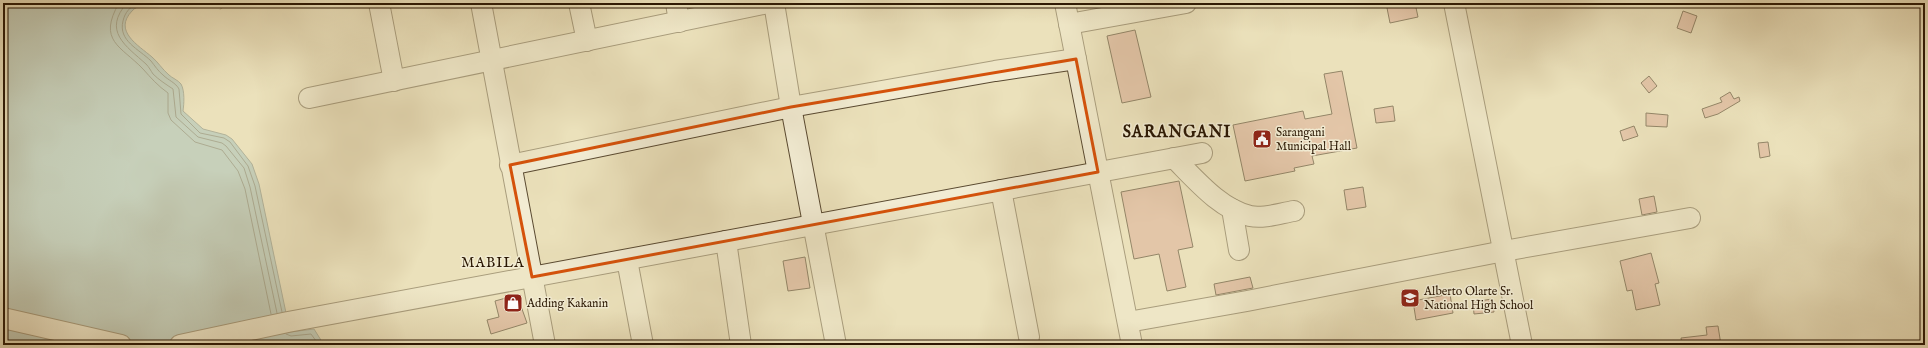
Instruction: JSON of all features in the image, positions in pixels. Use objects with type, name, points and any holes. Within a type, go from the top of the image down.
[{"type":"street","points":[[379,3],[394,81]]},
{"type":"street","points":[[481,3],[510,165],[545,345]]},
{"type":"street","points":[[579,3],[587,41]]},
{"type":"street","points":[[309,98],[491,62],[587,41],[677,12],[768,3]]},
{"type":"street","points":[[774,3],[791,107],[836,345]]},
{"type":"street","points":[[1065,3],[1132,345]]},
{"type":"street","points":[[1069,24],[1186,3]]},
{"type":"street","points":[[1454,3],[1522,345]]},
{"type":"street","points":[[510,165],[791,107],[995,71],[1076,59]]},
{"type":"street","points":[[180,345],[288,322],[1202,153]]},
{"type":"street","points":[[1174,158],[1207,190],[1232,209],[1251,216],[1259,217],[1294,211]]},
{"type":"street","points":[[1001,190],[1029,337]]},
{"type":"street","points":[[1232,209],[1239,250]]},
{"type":"street","points":[[1128,322],[1248,301],[1504,251],[1690,218]]},
{"type":"street","points":[[726,241],[741,345]]},
{"type":"street","points":[[627,260],[643,345]]},
{"type":"street","points":[[3,318],[121,345]]},
{"type":"path","points":[[219,3],[221,8]]},
{"type":"highlighted area","points":[[1076,59],[1098,172],[532,277],[510,165],[791,107]]},
{"type":"water","points":[[3,3],[155,3],[140,6],[134,9],[127,18],[125,25],[126,31],[130,37],[169,75],[181,84],[184,94],[183,111],[203,129],[226,135],[232,139],[252,164],[259,184],[290,332],[314,329],[324,345],[3,345]]},
{"type":"building","points":[[1386,3],[1415,3],[1418,17],[1390,23]]},
{"type":"building","points":[[1683,11],[1697,16],[1691,33],[1677,28]]},
{"type":"building","points":[[1135,30],[1151,97],[1122,103],[1107,36]]},
{"type":"building","points":[[1342,71],[1357,148],[1312,156],[1314,164],[1294,168],[1295,171],[1245,181],[1233,125],[1303,111],[1305,119],[1332,114],[1324,74]]},
{"type":"building","points":[[1649,76],[1657,86],[1649,93],[1641,83]]},
{"type":"building","points":[[1730,92],[1734,99],[1739,97],[1740,101],[1718,114],[1705,118],[1702,109],[1722,102],[1720,98]]},
{"type":"building","points":[[1393,106],[1395,121],[1376,123],[1374,109]]},
{"type":"building","points":[[1646,113],[1668,115],[1667,127],[1646,126]]},
{"type":"building","points":[[1634,126],[1638,136],[1623,141],[1620,131]]},
{"type":"building","points":[[1768,142],[1770,156],[1760,158],[1758,143]]},
{"type":"building","points":[[1179,181],[1193,247],[1178,250],[1186,287],[1167,291],[1159,254],[1134,259],[1121,192]]},
{"type":"building","points":[[1363,187],[1366,207],[1347,210],[1344,190]]},
{"type":"building","points":[[1654,196],[1657,212],[1642,215],[1639,199]]},
{"type":"building","points":[[1651,253],[1659,283],[1655,284],[1660,305],[1636,310],[1632,290],[1627,291],[1620,261]]},
{"type":"building","points":[[805,257],[810,288],[788,291],[783,261]]},
{"type":"building","points":[[1250,277],[1253,288],[1216,295],[1214,284]]},
{"type":"building","points":[[1450,294],[1453,313],[1416,320],[1413,301]]},
{"type":"building","points":[[517,295],[527,323],[491,334],[487,320],[499,317],[495,301]]},
{"type":"building","points":[[1492,299],[1494,312],[1474,314],[1473,302]]},
{"type":"building","points":[[1718,326],[1721,345],[1682,345],[1681,338],[1707,335],[1706,327]]},
{"type":"place","name":"Sarangani Municipal Hall","points":[[1262,139]]},
{"type":"place","name":"Alberto Olarte Sr. National High School","points":[[1410,298]]},
{"type":"place","name":"Adding Kakanin","points":[[513,303]]},
{"type":"district","name":"SARANGANI","points":[[1177,131]]},
{"type":"district","name":"MABILA","points":[[493,262]]}]
